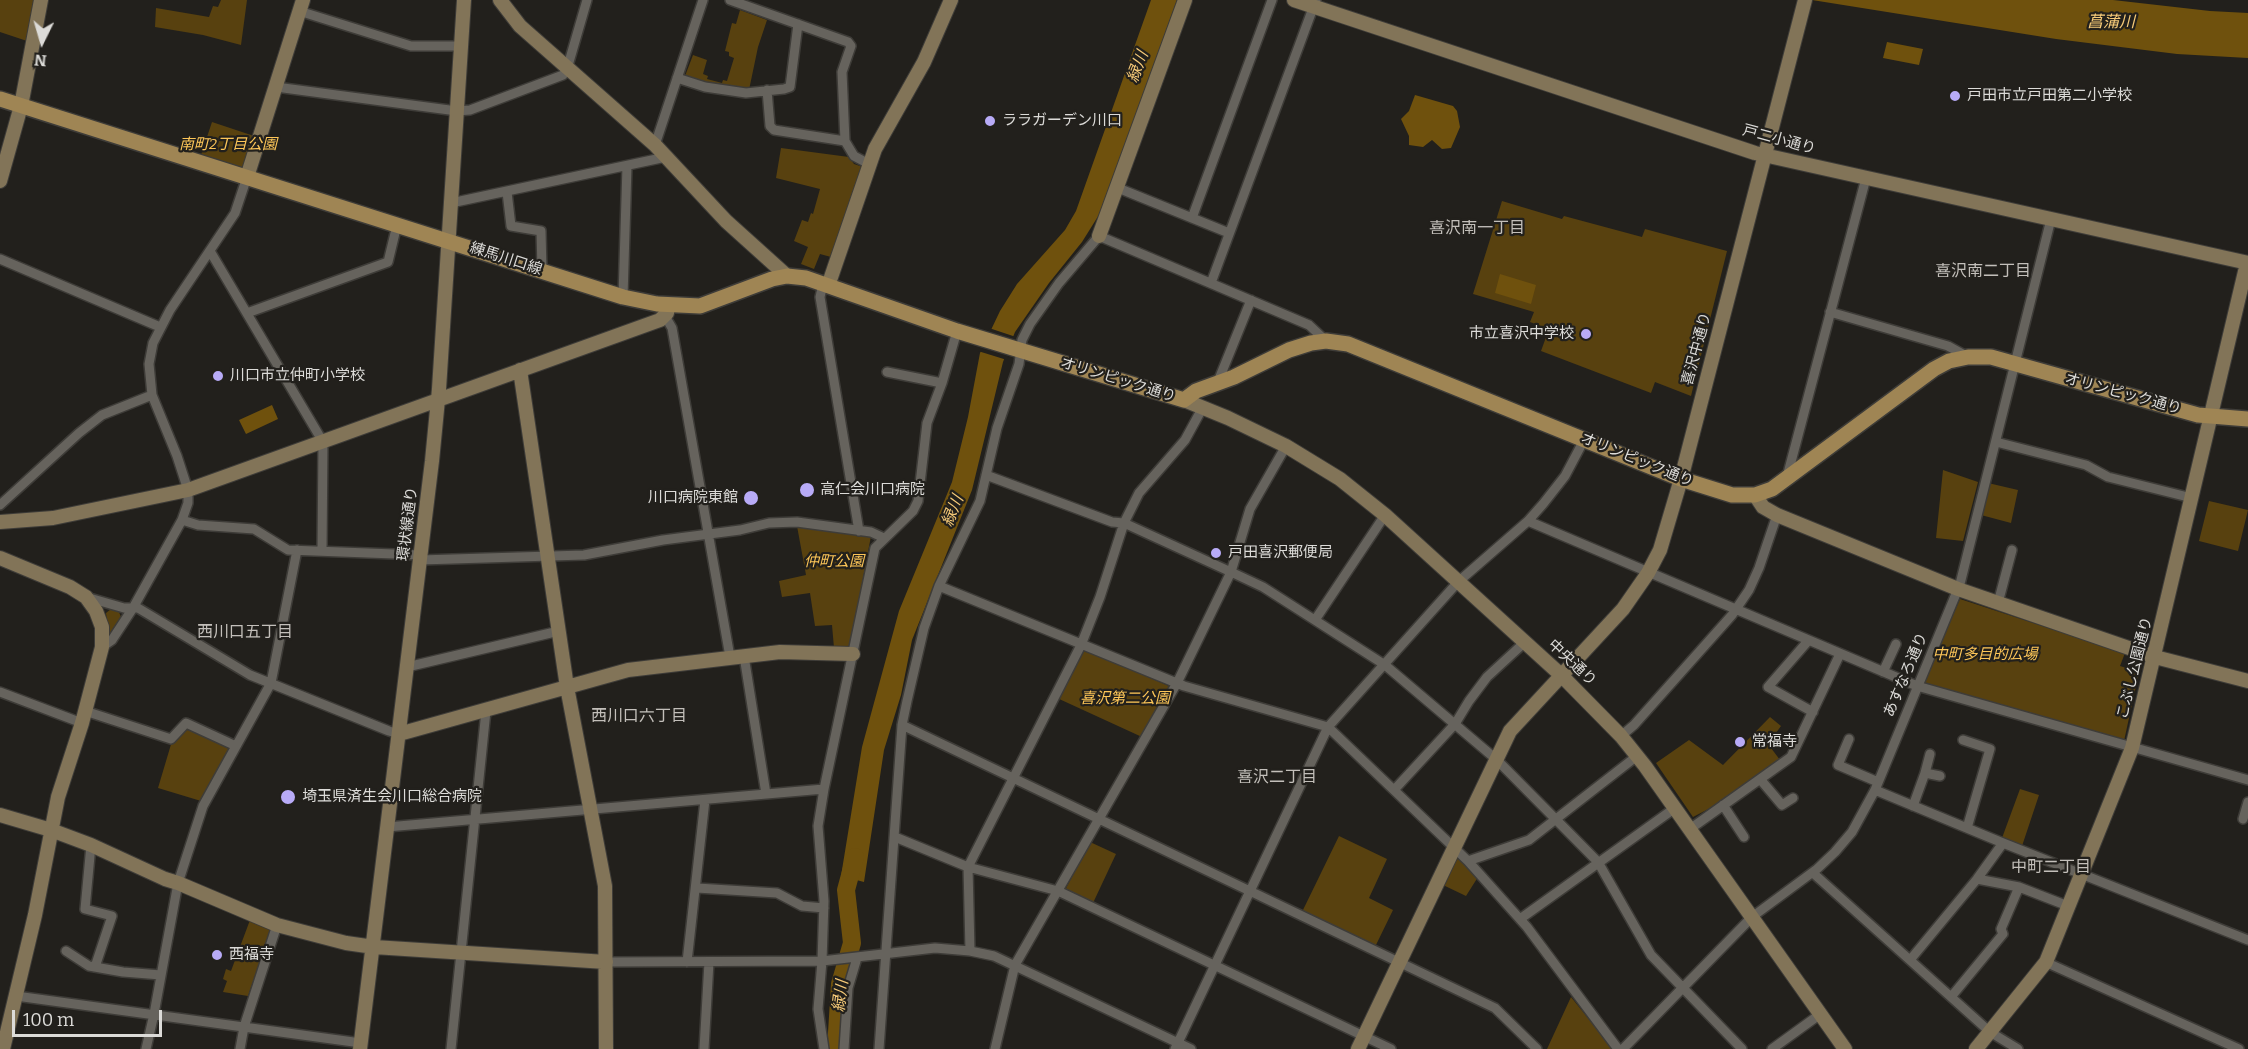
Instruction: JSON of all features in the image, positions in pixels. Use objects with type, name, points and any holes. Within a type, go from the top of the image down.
[{"type":"main road","name":"練馬川口線","points":[[0,99],[667,311],[700,306],[758,284],[787,276],[806,278],[1016,350]]},
{"type":"main road","name":"オリンピック通り","points":[[1016,350],[1184,400],[1196,391],[1217,384],[1289,350],[1311,343],[1336,342],[1360,348],[1681,479],[1732,495],[1755,495],[1772,489],[1934,369],[1968,357],[1991,357],[2198,415],[2248,419]]},
{"type":"street","points":[[0,181],[21,106],[41,0]]},
{"type":"street","name":"環状線通り","points":[[361,1046],[438,400],[464,0]]},
{"type":"street","points":[[500,0],[520,26],[655,146],[726,221],[787,276]]},
{"type":"street","points":[[276,87],[457,111],[470,110],[563,75],[567,69],[587,0]]},
{"type":"street","points":[[655,146],[703,0]]},
{"type":"street","points":[[730,0],[849,42],[850,46],[842,72],[845,141],[854,156],[869,164]]},
{"type":"street","points":[[859,531],[820,297],[875,149],[924,62],[951,0]]},
{"type":"street","points":[[879,1049],[902,725],[924,628],[939,586],[980,501],[997,428],[1019,364],[1016,350],[1044,303],[1099,236],[1185,0]]},
{"type":"street","points":[[1192,219],[1272,0]]},
{"type":"street","name":"戸二小通り","points":[[1294,0],[1315,3],[1765,155],[2248,263]]},
{"type":"street","name":"喜沢中通り","points":[[1361,1042],[1510,731],[1623,609],[1648,573],[1668,528],[1804,2]]},
{"type":"street","points":[[1211,283],[1315,3]]},
{"type":"street","points":[[102,648],[112,640],[133,608],[182,520],[188,503],[188,490],[152,395],[150,353],[160,327],[235,213],[301,6],[411,46],[461,46]]},
{"type":"street","points":[[677,78],[746,93],[790,87],[798,24]]},
{"type":"street","points":[[767,90],[770,126],[774,130],[845,141]]},
{"type":"street","points":[[451,203],[666,157]]},
{"type":"street","points":[[623,297],[627,166]]},
{"type":"street","points":[[1787,479],[1866,178]]},
{"type":"street","points":[[1118,188],[1229,233]]},
{"type":"street","points":[[507,192],[511,226],[541,231],[542,270]]},
{"type":"street","name":"あすなろ通り","points":[[1623,1049],[1752,917],[1813,873],[1835,852],[1852,832],[1876,786],[1958,590],[2051,219]]},
{"type":"street","points":[[247,313],[388,262],[397,225]]},
{"type":"street","points":[[1099,236],[1309,325],[1326,342]]},
{"type":"street","points":[[210,251],[323,442],[322,551]]},
{"type":"street","points":[[0,259],[160,327]]},
{"type":"street","name":"こぶし公園通り","points":[[1976,1049],[2046,962],[2132,748],[2248,263]]},
{"type":"street","points":[[1217,384],[1251,300]]},
{"type":"street","points":[[0,522],[53,518],[188,490],[660,320],[667,311]]},
{"type":"street","points":[[667,311],[672,328],[730,657]]},
{"type":"street","points":[[1830,312],[1948,346],[1968,357]]},
{"type":"street","points":[[824,1049],[818,1009],[823,961],[824,908],[818,826],[824,789],[875,548],[913,511],[918,501],[927,423],[942,383],[957,331]]},
{"type":"street","points":[[520,370],[567,687],[605,886],[606,1049]]},
{"type":"street","points":[[886,372],[942,383]]},
{"type":"street","points":[[0,505],[102,415],[152,395]]},
{"type":"street","name":"中央通り","points":[[1184,400],[1286,446],[1320,465],[1385,515],[1561,675],[1622,736],[1845,1049]]},
{"type":"street","points":[[970,951],[968,867],[1012,777],[1082,645],[1124,523],[1140,493],[1185,440],[1203,407]]},
{"type":"street","points":[[1177,1046],[1328,727],[1458,582],[1528,521],[1565,476],[1584,440]]},
{"type":"street","points":[[1996,442],[2086,465],[2108,477],[2192,498]]},
{"type":"street","points":[[994,1049],[1015,965],[1177,683],[1230,572],[1250,509],[1286,446]]},
{"type":"street","points":[[986,475],[1112,522],[1124,523],[1263,587],[1385,664],[1497,760],[1598,862],[1651,955],[1742,1049]]},
{"type":"street","points":[[1755,495],[1763,507],[1777,515],[1958,590],[2155,657],[2248,681]]},
{"type":"street","points":[[1315,620],[1385,515]]},
{"type":"street","points":[[1622,736],[1736,610],[1759,568],[1777,515]]},
{"type":"street","points":[[182,520],[198,525],[254,529],[288,550],[420,557],[584,555],[663,540],[740,530],[769,523],[796,522],[871,532],[884,538]]},
{"type":"street","points":[[1528,521],[1917,686],[2248,780]]},
{"type":"street","points":[[146,1049],[178,883],[203,806],[271,683],[297,550]]},
{"type":"street","points":[[1998,603],[2012,550]]},
{"type":"street","points":[[0,558],[70,587],[86,597],[124,608],[138,608],[250,675],[399,734],[628,670],[780,652],[853,654]]},
{"type":"street","points":[[939,586],[1177,683],[1328,727],[1455,847],[1520,919],[1618,1049]]},
{"type":"street","points":[[3,1049],[35,915],[58,796],[84,717],[102,648],[102,627],[96,611],[86,597]]},
{"type":"street","points":[[407,667],[559,631]]},
{"type":"street","points":[[1808,641],[1768,687],[1813,712]]},
{"type":"street","points":[[1394,790],[1455,724],[1487,677],[1525,642]]},
{"type":"street","points":[[1883,672],[1896,644]]},
{"type":"street","points":[[1690,829],[1791,757],[1840,654]]},
{"type":"street","points":[[744,656],[766,794]]},
{"type":"street","points":[[0,692],[84,717],[171,739],[186,723],[236,746]]},
{"type":"street","points":[[452,1049],[486,711]]},
{"type":"street","points":[[902,725],[1495,1008],[1537,1049]]},
{"type":"street","points":[[1849,739],[1838,765],[1914,806],[2248,940]]},
{"type":"street","points":[[1963,740],[1990,749],[1967,828]]},
{"type":"street","points":[[1914,806],[1930,754]]},
{"type":"street","points":[[1467,861],[1529,840],[1637,756]]},
{"type":"street","points":[[1925,773],[1940,776]]},
{"type":"street","points":[[1760,778],[1782,805],[1793,798]]},
{"type":"street","points":[[387,827],[824,789]]},
{"type":"street","points":[[687,962],[705,800]]},
{"type":"street","points":[[2243,819],[2248,801]]},
{"type":"street","points":[[1723,806],[1744,837]]},
{"type":"street","points":[[1520,919],[1675,808]]},
{"type":"street","points":[[0,815],[91,845],[165,879],[278,925],[346,943],[374,947],[606,962],[823,961],[935,948],[970,951],[994,956],[1015,965],[1177,1046],[1191,1049]]},
{"type":"street","points":[[895,837],[968,867],[1058,891],[1215,966],[1361,1042],[1391,1049]]},
{"type":"street","points":[[1910,960],[1977,879],[2003,843]]},
{"type":"street","points":[[91,845],[86,909],[112,916],[95,967]]},
{"type":"street","points":[[1813,873],[1990,1032],[2018,1049]]},
{"type":"street","points":[[1977,879],[2019,887],[2068,906]]},
{"type":"street","points":[[1951,997],[2003,934],[2001,929],[2019,887]]},
{"type":"street","points":[[696,888],[777,893],[802,906],[824,908]]},
{"type":"street","points":[[240,1049],[244,1027],[278,925]]},
{"type":"street","points":[[66,951],[89,966],[161,975]]},
{"type":"street","points":[[844,1049],[848,988],[857,958]]},
{"type":"street","points":[[704,1049],[709,963]]},
{"type":"street","points":[[2052,965],[2239,1049]]},
{"type":"street","points":[[16,996],[244,1027],[361,1046]]},
{"type":"street","points":[[1772,1049],[1819,1015]]},
{"type":"green space","points":[[0,0],[35,0],[27,41],[0,32]]},
{"type":"green space","points":[[221,0],[247,0],[241,45],[203,35],[155,27],[156,8],[209,17],[213,6],[218,7]]},
{"type":"green space","points":[[740,10],[767,20],[758,47],[749,90],[710,85],[685,76],[693,55],[707,60],[703,74],[708,76],[707,79],[722,83],[723,80],[727,81],[734,58],[725,51],[732,23],[736,24]]},
{"type":"green space","name":"南町2丁目公園","points":[[212,122],[254,136],[244,169],[201,155]]},
{"type":"green space","points":[[781,148],[849,157],[854,164],[863,167],[831,257],[820,254],[814,269],[801,264],[808,247],[794,241],[802,220],[808,222],[811,213],[813,214],[820,189],[776,178]]},
{"type":"green space","name":"市立喜沢中学校","points":[[1502,201],[1562,219],[1564,216],[1642,237],[1645,229],[1727,251],[1691,396],[1655,382],[1651,393],[1541,351],[1549,329],[1530,322],[1534,312],[1473,294]]},
{"type":"green space","points":[[1943,470],[1978,482],[1963,541],[1936,538]]},
{"type":"green space","points":[[1988,483],[2018,490],[2011,523],[1981,515]]},
{"type":"green space","points":[[2209,501],[2248,510],[2238,551],[2199,541]]},
{"type":"green space","name":"仲町公園","points":[[797,526],[871,536],[850,647],[834,648],[832,625],[815,626],[810,593],[782,597],[779,581],[806,575]]},
{"type":"green space","name":"中町多目的広場","points":[[1960,599],[2125,653],[2120,666],[2139,672],[2124,741],[1922,684]]},
{"type":"green space","points":[[111,609],[119,612],[121,617],[110,633],[106,613]]},
{"type":"green space","name":"喜沢第二公園","points":[[1082,649],[1169,686],[1142,737],[1057,698]]},
{"type":"green space","points":[[1770,717],[1781,726],[1768,744],[1780,760],[1720,803],[1693,817],[1656,763],[1689,740],[1723,765]]},
{"type":"green space","points":[[184,728],[230,748],[201,801],[158,788],[172,741]]},
{"type":"green space","points":[[2020,789],[2039,795],[2022,846],[2002,838]]},
{"type":"green space","points":[[1339,836],[1387,859],[1369,898],[1393,910],[1375,947],[1302,912]]},
{"type":"green space","points":[[1090,842],[1116,854],[1093,903],[1065,890]]},
{"type":"green space","points":[[1457,857],[1478,877],[1466,896],[1443,885]]},
{"type":"green space","points":[[250,920],[271,930],[248,996],[223,992],[227,981],[223,979],[226,969],[231,971]]},
{"type":"green space","points":[[1571,997],[1613,1049],[1547,1049]]},
{"type":"water","name":"緑川","points":[[1151,0],[1177,0],[1102,210],[1082,242],[1049,283],[1015,332],[1003,362],[972,490],[912,640],[901,695],[884,750],[864,882],[841,876],[862,747],[899,611],[952,482],[968,417],[980,353],[1000,311],[1017,284],[1065,230],[1076,211]]},
{"type":"water","name":"菖蒲川","points":[[1812,0],[2113,0],[2248,13],[2248,58],[2177,54],[2056,39]]},
{"type":"water","points":[[1887,42],[1923,49],[1919,65],[1883,58]]},
{"type":"water","points":[[1415,95],[1453,106],[1457,111],[1460,127],[1451,148],[1442,149],[1432,140],[1423,147],[1409,145],[1409,136],[1401,119],[1409,111]]},
{"type":"water","points":[[1500,274],[1536,285],[1531,304],[1495,293]]},
{"type":"water","points":[[272,405],[278,419],[246,434],[239,420]]},
{"type":"pier","points":[[989,328],[1016,337],[1007,360],[978,351]]},
{"type":"waterway","name":"緑川","points":[[836,1049],[840,984],[852,943],[846,890],[855,857]]},
{"type":"place","name":"戸田市立戸田第二小学校","points":[[1955,96]]},
{"type":"place","name":"ララガーデン川口","points":[[990,121]]},
{"type":"place","name":"市立喜沢中学校","points":[[1586,334]]},
{"type":"place","name":"川口市立仲町小学校","points":[[218,376]]},
{"type":"place","name":"高仁会川口病院","points":[[807,490]]},
{"type":"place","name":"川口病院東館","points":[[751,498]]},
{"type":"place","name":"戸田喜沢郵便局","points":[[1216,553]]},
{"type":"place","name":"常福寺","points":[[1740,742]]},
{"type":"place","name":"埼玉県済生会川口総合病院","points":[[288,797]]},
{"type":"place","name":"西福寺","points":[[217,955]]},
{"type":"district","name":"喜沢南一丁目","points":[[1477,229]]},
{"type":"district","name":"喜沢南二丁目","points":[[1983,272]]},
{"type":"district","name":"西川口五丁目","points":[[245,633]]},
{"type":"district","name":"西川口六丁目","points":[[639,717]]},
{"type":"district","name":"喜沢二丁目","points":[[1277,778]]},
{"type":"district","name":"中町二丁目","points":[[2051,868]]}]
